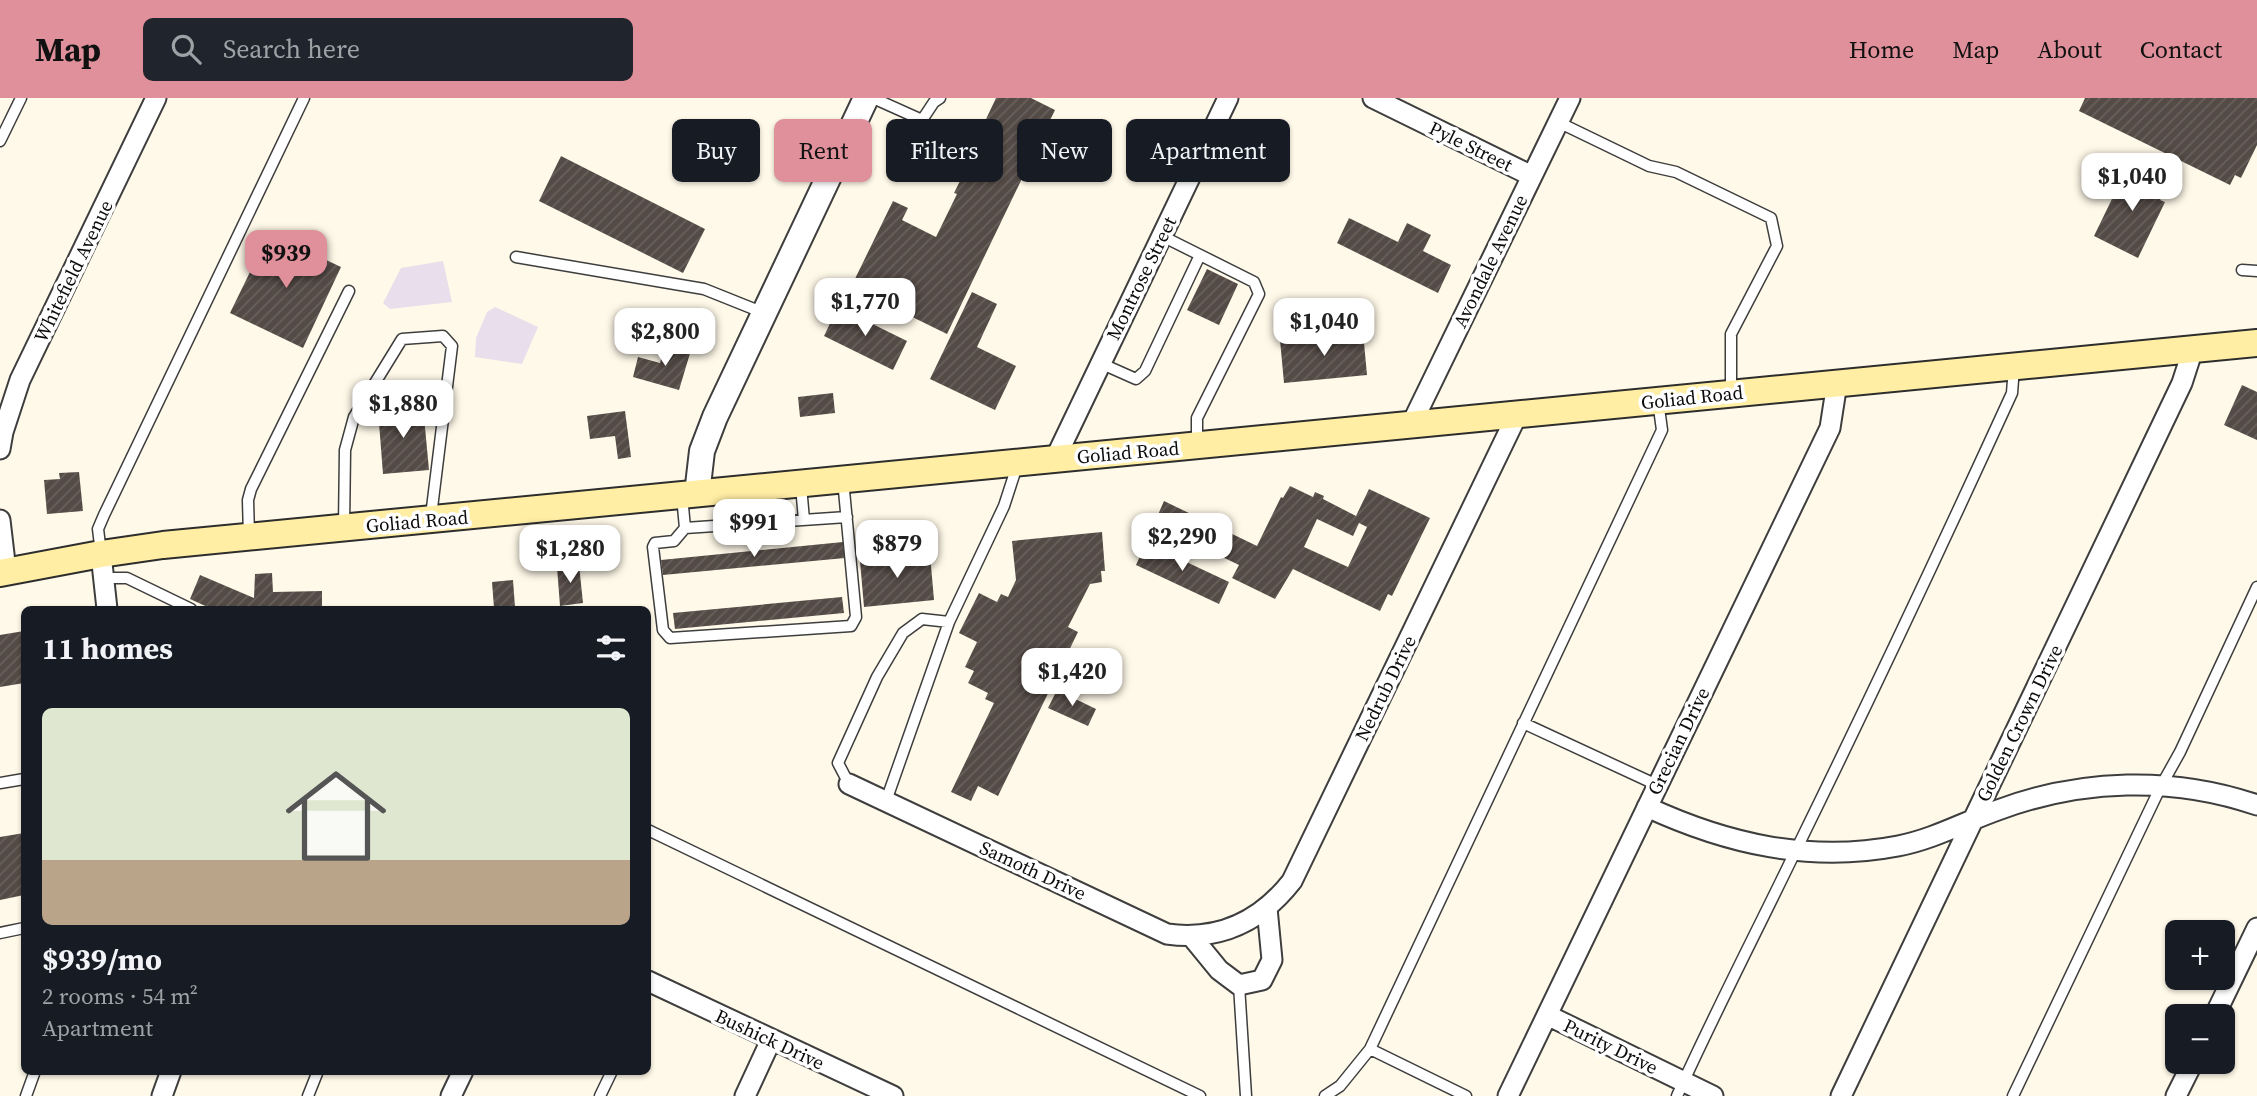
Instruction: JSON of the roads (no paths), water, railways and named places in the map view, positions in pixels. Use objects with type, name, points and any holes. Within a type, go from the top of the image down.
[{"type":"main road","name":"Goliad Road","points":[[3,572],[102,566],[249,537],[2257,343]]},
{"type":"street","name":"Whitefield Avenue","points":[[0,449],[20,380],[156,98]]},
{"type":"street","points":[[689,495],[710,428],[866,98]]},
{"type":"street","name":"Montrose Street","points":[[1055,459],[1228,98]]},
{"type":"street","name":"Pyle Street","points":[[1373,98],[1532,176]]},
{"type":"street","name":"Avondale Avenue","points":[[1411,425],[1570,98]]},
{"type":"street","name":"Golden Crown Drive","points":[[1841,1096],[2182,383],[2193,349]]},
{"type":"street","name":"Grecian Drive","points":[[1508,1096],[1829,428],[1837,383]]},
{"type":"street","name":"Nedrub Drive","points":[[1221,931],[1251,920],[1278,899],[1292,881],[1517,415]]},
{"type":"street","points":[[0,520],[3,572]]},
{"type":"street","points":[[102,566],[107,606]]},
{"type":"street","name":"Samoth Drive","points":[[849,784],[1167,934],[1192,937],[1221,931]]},
{"type":"street","points":[[1647,807],[1726,838],[1755,846],[1831,853],[1900,845],[1947,832],[1998,810],[2058,792],[2098,786],[2161,786],[2217,794],[2257,806]]},
{"type":"street","points":[[1192,937],[1219,970],[1239,985],[1262,979],[1272,960],[1268,908]]},
{"type":"street","points":[[2220,1004],[2257,928]]},
{"type":"street","name":"Bushick Drive","points":[[651,988],[892,1096]]},
{"type":"street","name":"Purity Drive","points":[[1547,1015],[1680,1089],[1713,1096]]},
{"type":"street","points":[[745,1096],[771,1040]]},
{"type":"street","points":[[2176,1096],[2187,1074]]},
{"type":"street","points":[[162,1096],[170,1075]]},
{"type":"street","points":[[451,1096],[461,1075]]},
{"type":"lane","points":[[0,141],[21,98]]},
{"type":"lane","points":[[185,606],[102,566],[98,528],[304,98]]},
{"type":"lane","points":[[873,98],[922,120],[934,102],[940,98]]},
{"type":"lane","points":[[1558,122],[1649,166],[1676,172],[1770,218],[1777,246],[1731,334],[1731,393]]},
{"type":"lane","points":[[1162,236],[1254,282],[1259,294],[1197,418],[1196,445]]},
{"type":"lane","points":[[1100,363],[1136,379],[1145,371],[1200,255]]},
{"type":"lane","points":[[516,257],[704,289],[764,313]]},
{"type":"lane","points":[[2242,271],[2257,271]]},
{"type":"lane","points":[[249,537],[248,500],[251,489],[349,290]]},
{"type":"lane","points":[[344,528],[345,450],[354,417],[402,339],[443,337],[452,346],[430,519]]},
{"type":"lane","points":[[1680,1089],[1734,972],[1796,851],[2012,393],[2014,366]]},
{"type":"lane","points":[[1325,1096],[1340,1086],[1370,1049],[1662,430],[1658,401]]},
{"type":"lane","points":[[886,801],[949,622],[1004,506],[1018,463]]},
{"type":"lane","points":[[689,495],[685,528],[674,541],[655,543],[653,547],[663,630],[670,638],[851,625],[856,617],[843,480]]},
{"type":"lane","points":[[800,484],[804,520]]},
{"type":"lane","points":[[745,489],[749,524]]},
{"type":"lane","points":[[685,528],[847,517]]},
{"type":"lane","points":[[2013,1096],[2257,587]]},
{"type":"lane","points":[[849,784],[838,762],[877,677],[904,633],[922,619],[949,622]]},
{"type":"lane","points":[[1524,723],[1657,785]]},
{"type":"lane","points":[[0,783],[21,780]]},
{"type":"lane","points":[[651,831],[1197,1096]]},
{"type":"lane","points":[[0,933],[21,929]]},
{"type":"lane","points":[[1239,985],[1246,1096]]},
{"type":"lane","points":[[1370,1049],[1466,1096]]},
{"type":"lane","points":[[26,1096],[34,1075]]},
{"type":"lane","points":[[308,1096],[316,1075]]},
{"type":"lane","points":[[600,1096],[610,1075]]}]
